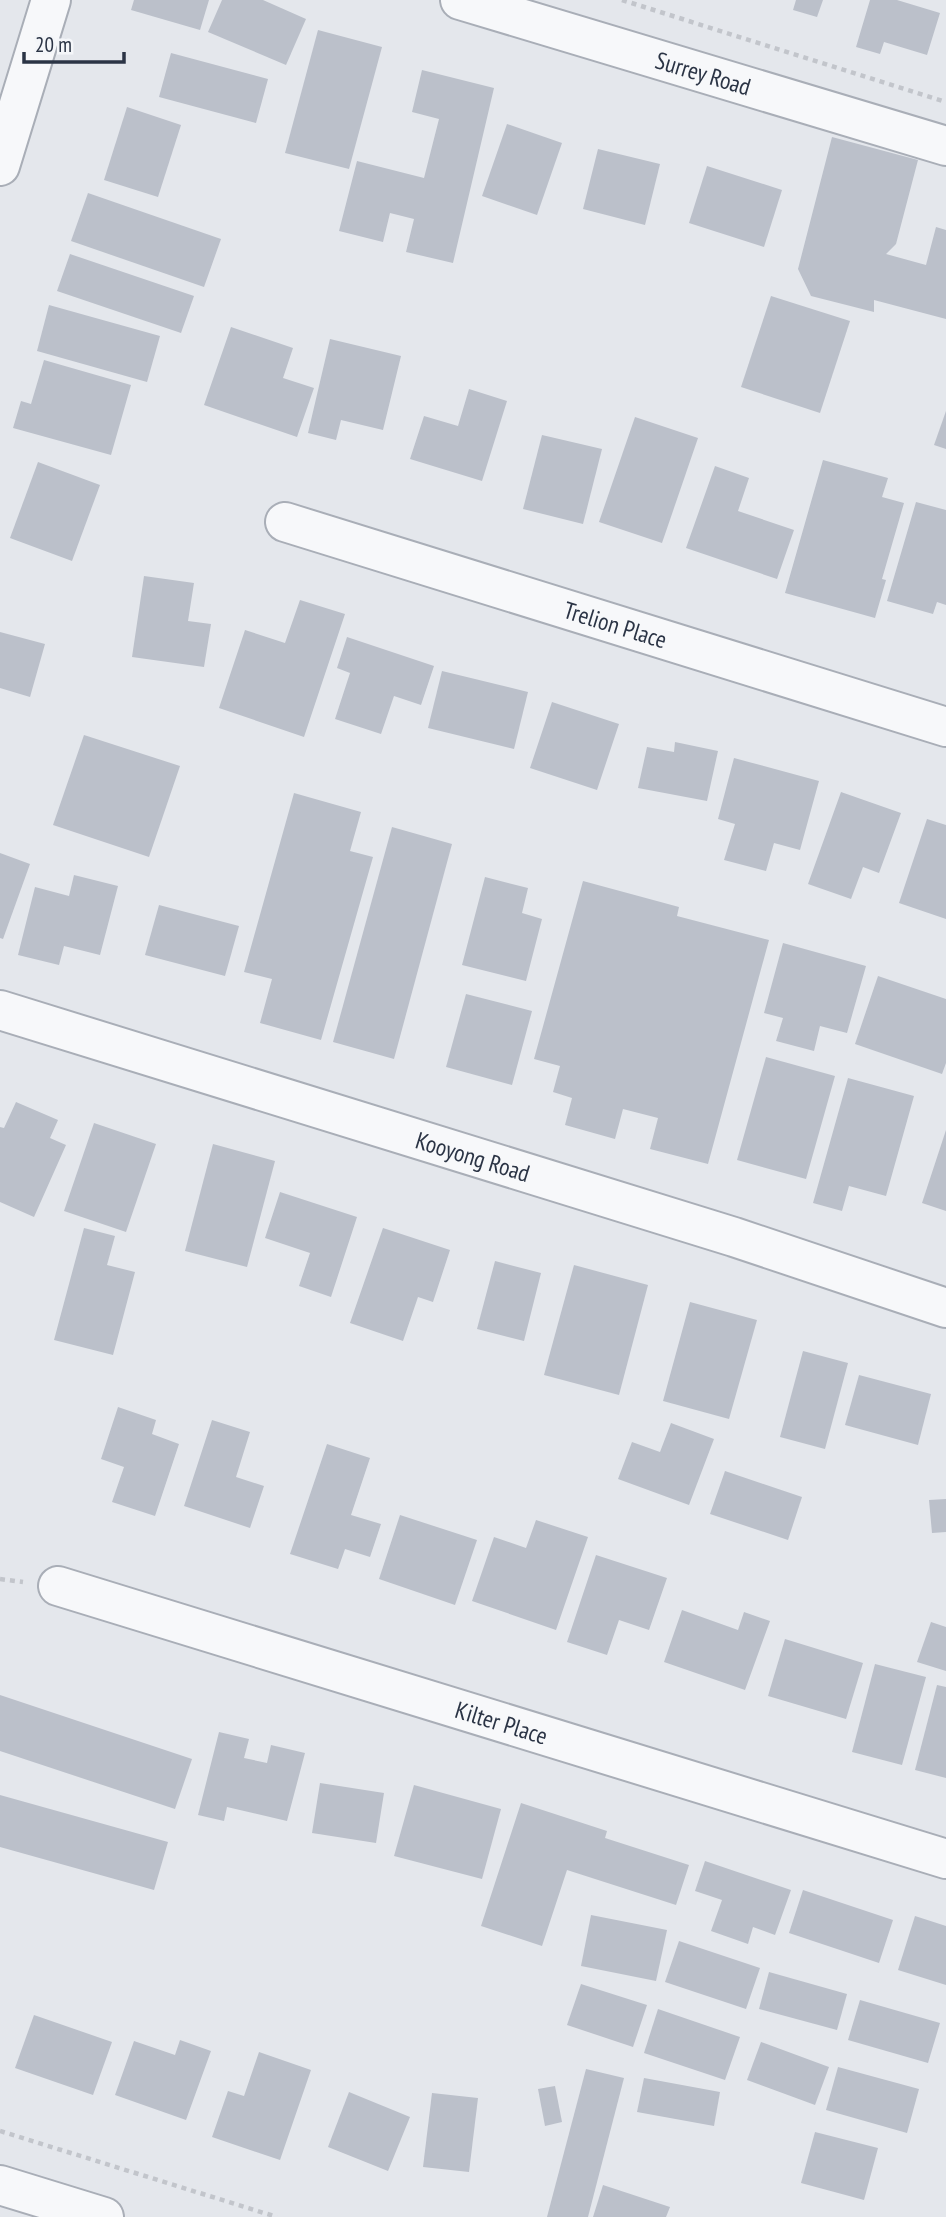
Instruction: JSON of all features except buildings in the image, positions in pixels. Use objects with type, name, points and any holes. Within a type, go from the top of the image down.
[{"type":"street","points":[[0,166],[51,0]]},
{"type":"street","name":"Surrey Road","points":[[460,0],[946,146]]},
{"type":"street","name":"Trelion Place","points":[[285,522],[946,727]]},
{"type":"street","name":"Kooyong Road","points":[[0,1010],[734,1237],[946,1308]]},
{"type":"street","name":"Kilter Place","points":[[58,1586],[946,1860]]},
{"type":"street","points":[[0,2185],[104,2217]]},
{"type":"path","points":[[622,0],[946,102]]},
{"type":"path","points":[[0,2130],[277,2217]]}]
